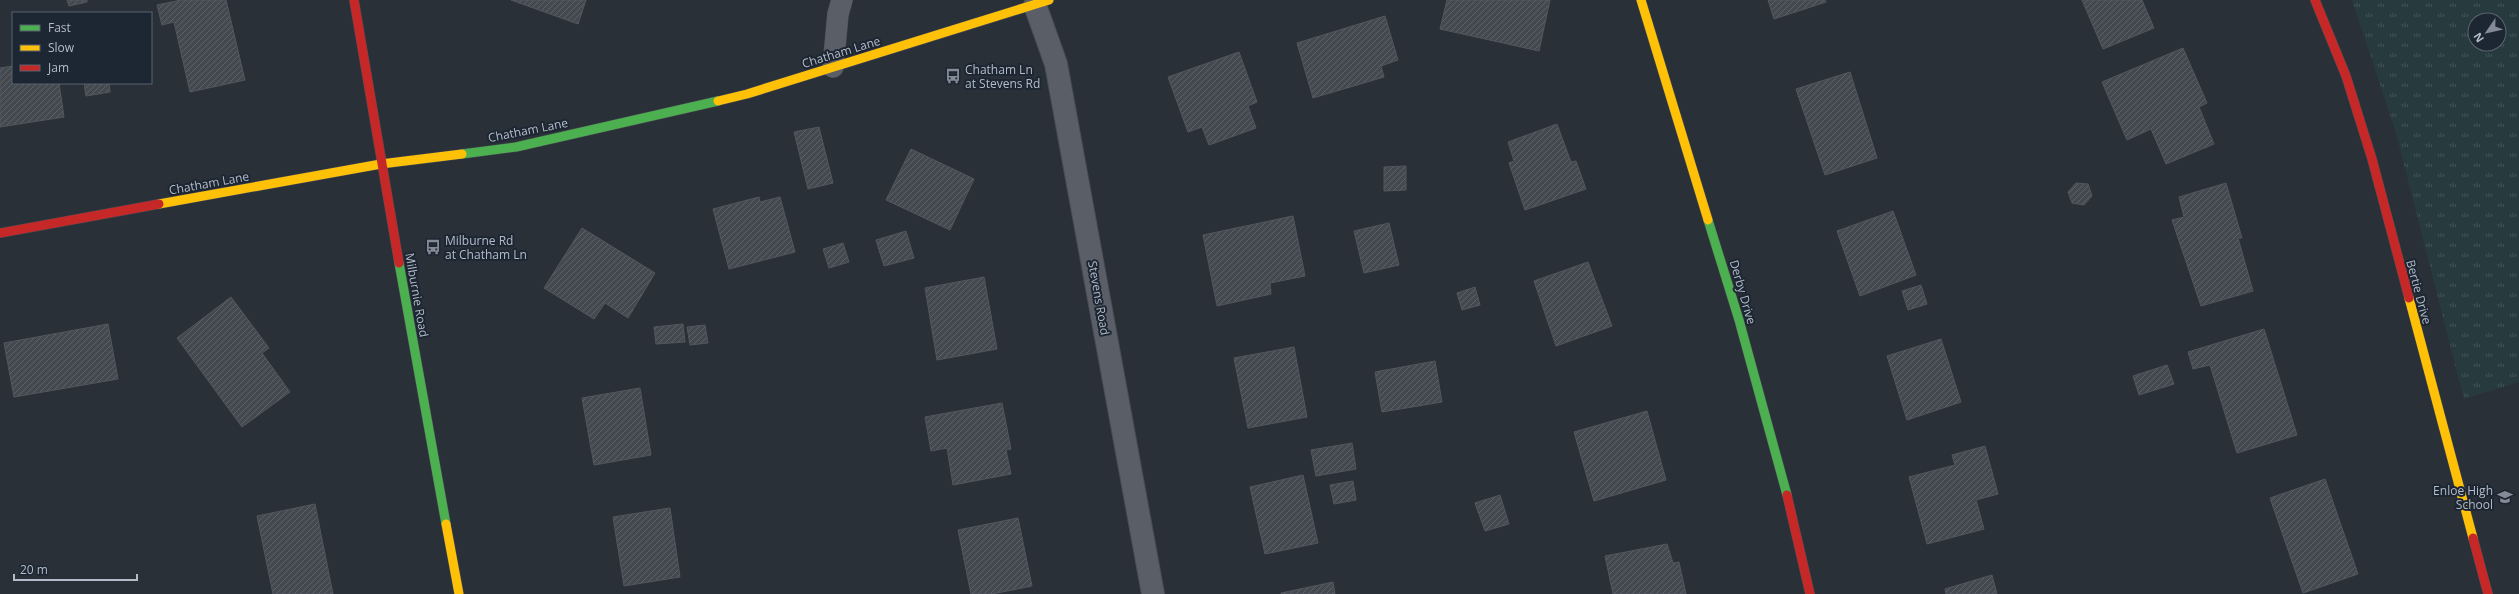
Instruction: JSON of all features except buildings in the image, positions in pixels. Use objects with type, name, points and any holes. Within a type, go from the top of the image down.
[{"type":"street","name":"Milburnie Road","points":[[354,0],[380,164],[460,594]]},
{"type":"street","name":"Derby Drive","points":[[1641,0],[1739,320],[1787,495],[1810,594]]},
{"type":"street","name":"Bertie Drive","points":[[2315,0],[2346,76],[2372,159],[2488,594]]},
{"type":"street","name":"Chatham Lane","points":[[0,233],[380,164],[516,147],[748,94],[1042,2]]},
{"type":"street","name":"Stevens Road","points":[[1042,2],[1056,64],[1153,594]]},
{"type":"lane","points":[[833,67],[838,14],[842,0]]},
{"type":"green space","points":[[2352,0],[2519,0],[2519,382],[2464,399],[2396,133]]},
{"type":"traffic: fast","points":[[462,154],[516,147],[718,101]]},
{"type":"traffic: fast","points":[[1708,220],[1739,320],[1787,495]]},
{"type":"traffic: fast","points":[[399,263],[446,524]]},
{"type":"traffic: slow","points":[[718,101],[747,94],[1049,0]]},
{"type":"traffic: slow","points":[[1641,0],[1708,220]]},
{"type":"traffic: slow","points":[[159,204],[381,164],[462,154]]},
{"type":"traffic: slow","points":[[2409,298],[2473,538]]},
{"type":"traffic: slow","points":[[446,524],[459,594]]},
{"type":"traffic: jam","points":[[354,0],[399,263]]},
{"type":"traffic: jam","points":[[2315,0],[2346,76],[2372,159],[2409,298]]},
{"type":"traffic: jam","points":[[0,233],[159,204]]},
{"type":"traffic: jam","points":[[1787,495],[1810,594]]},
{"type":"traffic: jam","points":[[2473,538],[2488,594]]},
{"type":"place","name":"Chatham Ln at Stevens Rd","points":[[953,76]]},
{"type":"place","name":"Milburne Rd at Chatham Ln","points":[[433,247]]},
{"type":"place","name":"Enloe High School","points":[[2505,497]]}]
